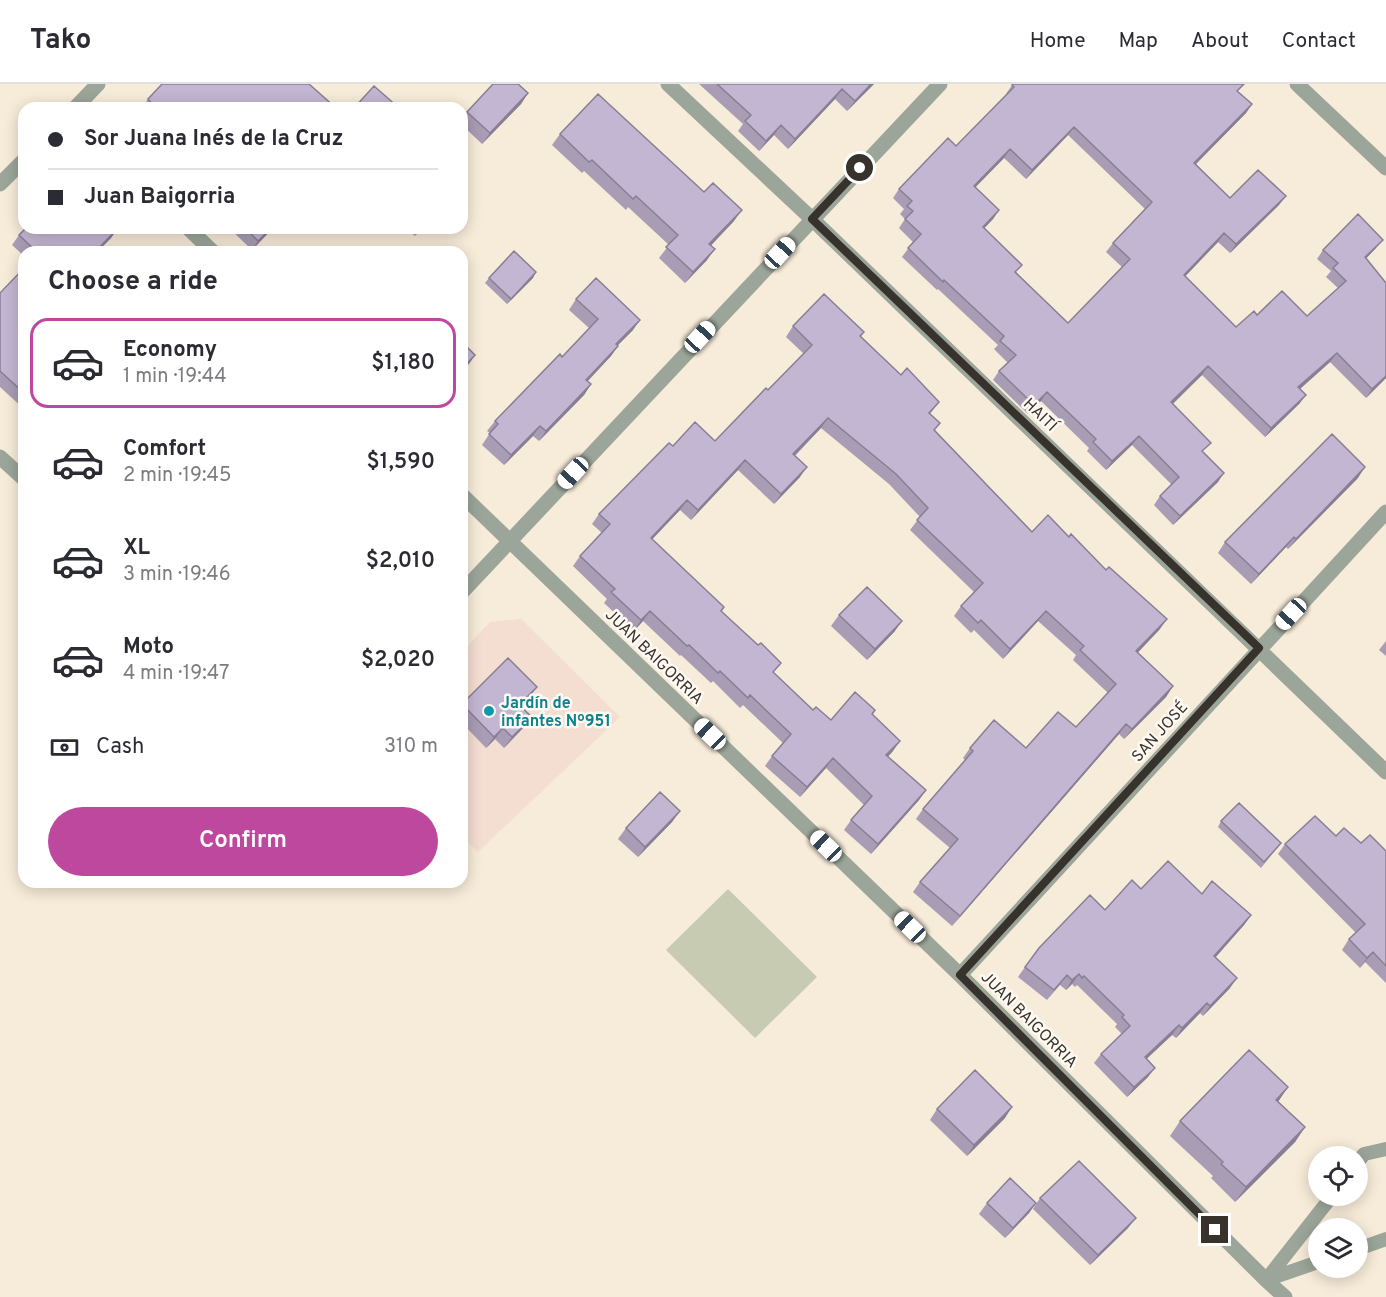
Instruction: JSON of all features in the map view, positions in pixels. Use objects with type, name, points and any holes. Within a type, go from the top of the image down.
[{"type":"street","points":[[81,102],[98,84]]},
{"type":"street","name":"HAITÍ","points":[[668,84],[812,219],[1386,772]]},
{"type":"street","points":[[468,585],[940,84]]},
{"type":"street","points":[[1297,84],[1386,168]]},
{"type":"street","points":[[0,184],[18,166]]},
{"type":"street","points":[[194,234],[207,246]]},
{"type":"street","points":[[0,457],[18,474]]},
{"type":"street","name":"JUAN BAIGORRIA","points":[[468,501],[960,975],[1285,1297]]},
{"type":"street","name":"SAN JOSÉ","points":[[960,975],[1386,512]]},
{"type":"lane","points":[[1368,1153],[1386,1149]]},
{"type":"lane","points":[[1266,1280],[1324,1206]]},
{"type":"lane","points":[[1368,1245],[1386,1239]]},
{"type":"lane","points":[[1266,1280],[1308,1265]]},
{"type":"shaded area","points":[[521,619],[620,717],[478,852],[468,843],[468,646],[490,622]]},
{"type":"green space","points":[[728,889],[817,977],[755,1038],[666,950]]},
{"type":"building","points":[[162,84],[309,84],[329,102],[151,102],[148,99]]},
{"type":"building","points":[[493,84],[518,84],[528,93],[490,133],[468,111]]},
{"type":"building","points":[[717,84],[871,84],[855,101],[842,89],[795,139],[781,125],[766,141],[745,121],[751,115]]},
{"type":"building","points":[[1244,84],[1237,91],[1252,104],[1194,163],[1230,198],[1258,170],[1286,196],[1236,244],[1224,233],[1184,275],[1236,327],[1254,311],[1257,315],[1282,291],[1307,316],[1346,281],[1333,268],[1338,263],[1323,250],[1358,214],[1383,240],[1365,257],[1386,283],[1386,376],[1372,389],[1337,353],[1298,387],[1306,395],[1271,428],[1208,366],[1171,402],[1211,443],[1202,451],[1224,473],[1180,516],[1160,496],[1179,477],[1139,436],[1112,461],[1093,442],[1096,439],[1047,392],[1034,405],[999,371],[1016,355],[1000,341],[1004,336],[908,248],[921,234],[905,219],[913,211],[907,206],[912,201],[899,189],[948,138],[956,146],[1014,87],[1012,85]],"holes":[[[1074,127],[1152,202],[1113,243],[1130,259],[1068,323],[1015,272],[1022,265],[983,227],[999,210],[974,186],[1010,149],[1032,170]]]},
{"type":"building","points":[[374,86],[392,102],[359,102]]},
{"type":"building","points":[[598,94],[704,192],[713,183],[742,210],[709,244],[715,249],[693,272],[666,247],[678,235],[636,196],[633,199],[592,160],[589,162],[560,134]]},
{"type":"building","points":[[112,234],[101,246],[31,246],[19,235]]},
{"type":"building","points":[[251,234],[265,234],[258,241]]},
{"type":"building","points":[[514,251],[536,272],[511,299],[489,278]]},
{"type":"building","points":[[18,274],[18,388],[0,371],[0,293]]},
{"type":"building","points":[[596,278],[640,320],[586,380],[591,384],[546,431],[540,426],[511,455],[489,434],[498,424],[495,421],[560,354],[562,357],[598,319],[576,299]]},
{"type":"building","points":[[824,294],[864,332],[860,336],[901,375],[907,368],[939,402],[929,413],[940,423],[934,430],[1032,532],[1048,515],[1069,537],[1071,534],[1106,570],[1109,567],[1167,619],[1136,651],[1173,686],[1132,729],[1126,724],[960,916],[920,882],[958,839],[923,809],[973,751],[970,748],[994,720],[1026,748],[1058,712],[1076,727],[1116,684],[1080,650],[1084,646],[1046,611],[1010,649],[981,620],[978,623],[961,606],[983,583],[917,520],[928,508],[896,474],[828,418],[793,454],[807,467],[781,494],[745,460],[698,510],[687,500],[651,538],[724,607],[721,611],[758,645],[761,643],[781,663],[773,672],[813,710],[816,707],[831,720],[855,692],[875,710],[872,714],[900,741],[886,755],[926,790],[878,844],[851,820],[872,796],[833,758],[807,787],[772,756],[791,734],[750,695],[748,698],[720,671],[718,673],[650,611],[641,620],[611,592],[615,589],[580,556],[610,524],[599,514],[669,443],[673,446],[695,422],[715,441],[812,345],[793,326]]},
{"type":"building","points":[[468,348],[475,355],[468,363]]},
{"type":"building","points":[[1332,434],[1365,467],[1259,574],[1225,542]]},
{"type":"building","points":[[867,587],[902,621],[875,649],[839,615]]},
{"type":"building","name":"Jardín de infantes Nº951","points":[[508,658],[537,687],[519,705],[532,717],[512,737],[503,728],[494,737],[468,710],[468,698]]},
{"type":"building","points":[[660,792],[680,811],[645,847],[626,828]]},
{"type":"building","points":[[1239,803],[1281,843],[1264,862],[1221,821]]},
{"type":"building","points":[[1315,816],[1336,836],[1344,828],[1361,843],[1370,835],[1386,851],[1386,966],[1373,952],[1367,958],[1349,939],[1365,924],[1285,844]]},
{"type":"building","points":[[1168,861],[1202,894],[1212,881],[1251,915],[1214,956],[1237,978],[1210,1006],[1207,1003],[1182,1028],[1179,1025],[1145,1057],[1155,1068],[1134,1087],[1101,1054],[1130,1026],[1122,1017],[1124,1015],[1084,976],[1082,978],[1079,974],[1072,980],[1067,975],[1054,990],[1025,967],[1039,948],[1090,895],[1105,910],[1132,880],[1141,889]]},
{"type":"building","points":[[1249,1050],[1288,1087],[1276,1100],[1305,1127],[1246,1187],[1180,1121]]},
{"type":"building","points":[[975,1070],[1012,1107],[974,1145],[937,1109]]},
{"type":"building","points":[[1079,1161],[1136,1218],[1098,1255],[1040,1198]]},
{"type":"building","points":[[1010,1178],[1036,1203],[1013,1228],[987,1203]]},
{"type":"place","name":"Jardín de infantes Nº951","points":[[489,711]]},
{"type":"route","points":[[860,168],[812,219],[1259,648],[960,975],[1215,1230]]}]
